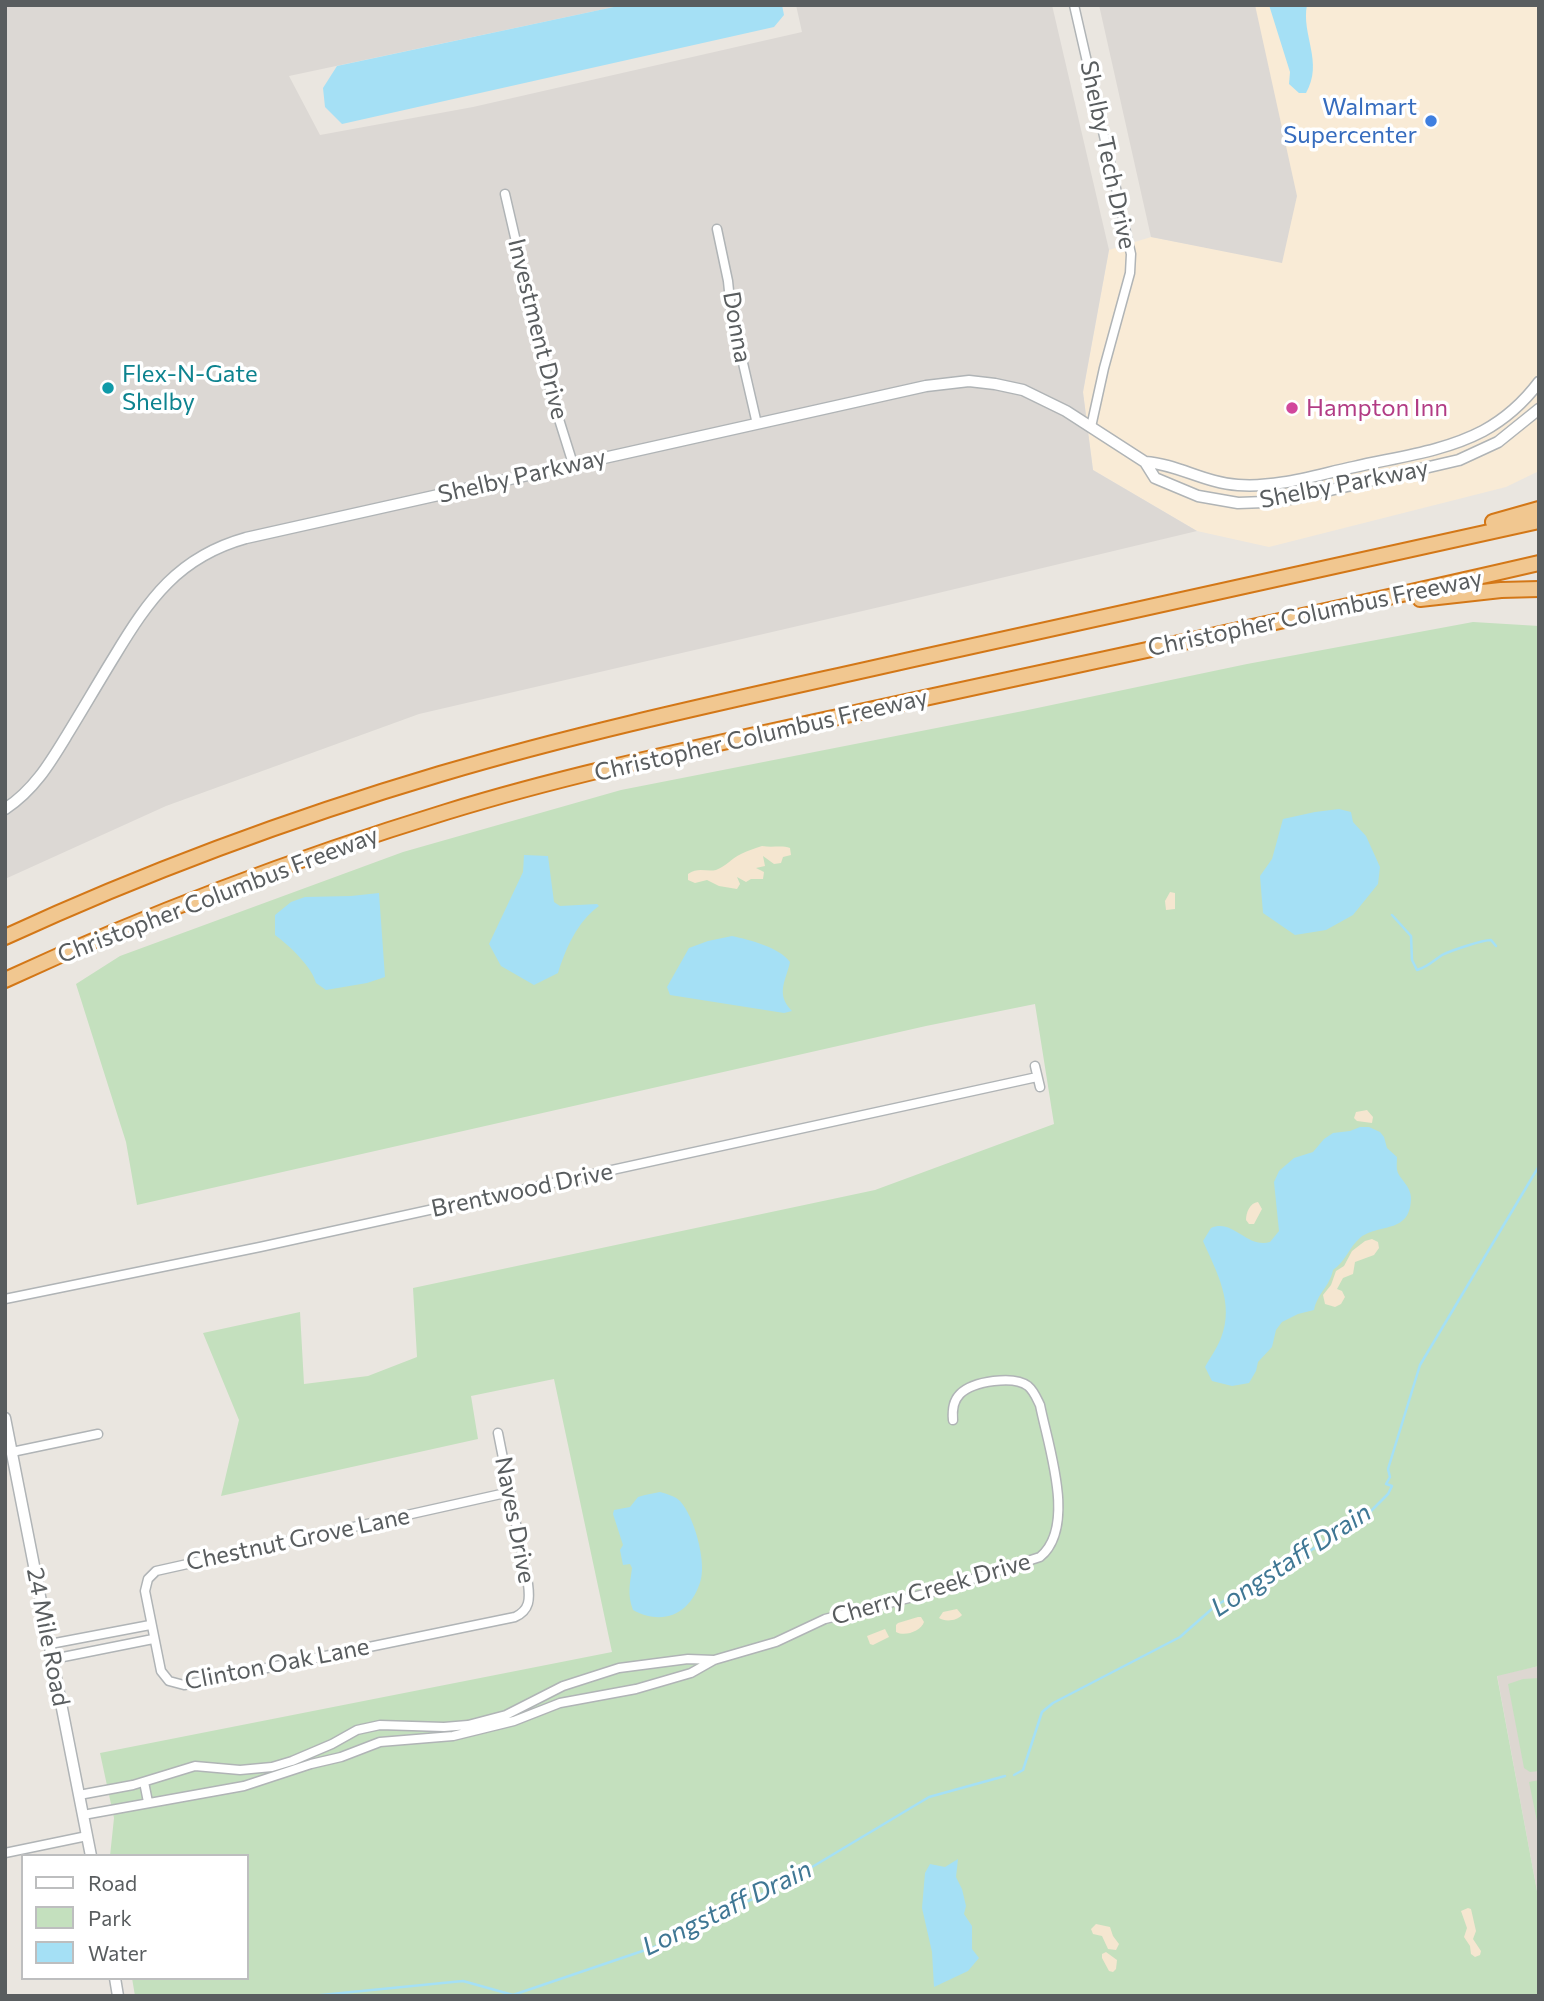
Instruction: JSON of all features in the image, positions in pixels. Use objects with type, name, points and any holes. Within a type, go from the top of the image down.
[{"type":"highway","points":[[1384,554],[1539,509]]},
{"type":"highway","name":"Christopher Columbus Freeway","points":[[5,937],[132,882],[225,846],[348,802],[480,762],[660,717],[1539,521]]},
{"type":"highway","name":"Christopher Columbus Freeway","points":[[5,980],[149,917],[234,884],[463,807],[635,762],[1356,606],[1539,563]]},
{"type":"highway","points":[[1356,606],[1501,590],[1539,589]]},
{"type":"street","name":"Shelby Tech Drive","points":[[1074,5],[1131,254],[1130,273],[1091,428]]},
{"type":"street","name":"Investment Drive","points":[[505,194],[552,397],[573,464]]},
{"type":"street","name":"Donna","points":[[717,229],[731,311],[757,424]]},
{"type":"street","name":"Shelby Parkway","points":[[5,809],[32,786],[50,764],[152,598],[178,572],[200,557],[235,541],[260,534],[926,386],[969,381],[1023,390],[1049,401],[1145,462],[1155,478],[1171,486],[1212,499],[1250,503],[1318,494],[1459,460],[1498,442],[1539,409]]},
{"type":"street","name":"Shelby Parkway","points":[[1145,462],[1163,463],[1199,478],[1221,483],[1262,485],[1435,449],[1460,441],[1485,430],[1510,413],[1539,382]]},
{"type":"street","points":[[1250,503],[1251,493],[1262,485]]},
{"type":"street","points":[[1035,1066],[1040,1087]]},
{"type":"street","name":"Brentwood Drive","points":[[5,1299],[260,1247],[1037,1077]]},
{"type":"street","name":"Cherry Creek Drive","points":[[79,1795],[144,1782],[195,1766],[240,1770],[289,1766],[341,1757],[380,1742],[453,1736],[560,1703],[636,1689],[691,1673],[714,1660],[776,1642],[825,1619],[1029,1563],[1044,1554],[1056,1532],[1059,1506],[1040,1405],[1030,1387],[1007,1379],[969,1388],[957,1398],[952,1411],[953,1420]]},
{"type":"street","name":"24 Mile Road","points":[[5,1418],[91,1854]]},
{"type":"street","name":"Naves Drive","points":[[498,1433],[530,1595],[527,1607]]},
{"type":"street","points":[[9,1445],[98,1434]]},
{"type":"street","name":"Chestnut Grove Lane","points":[[153,1639],[145,1599],[146,1584],[151,1574],[161,1569],[510,1493]]},
{"type":"street","name":"Clinton Oak Lane","points":[[153,1639],[161,1671],[169,1681],[181,1686],[515,1616],[527,1607]]},
{"type":"street","points":[[50,1644],[150,1625]]},
{"type":"street","points":[[53,1659],[153,1639]]},
{"type":"street","name":"Cherry Creek Drive","points":[[83,1815],[244,1786],[357,1730],[380,1725],[444,1727],[507,1719],[562,1686],[589,1676],[619,1668],[663,1662],[714,1660]]},
{"type":"street","points":[[663,1662],[668,1680]]},
{"type":"street","points":[[144,1782],[148,1802]]},
{"type":"street","points":[[5,1853],[88,1836]]},
{"type":"shaded area","points":[[5,5],[623,5],[289,76],[320,135],[473,107],[802,32],[796,5],[1052,5],[1109,250],[1083,392],[1093,470],[1197,531],[419,714],[166,806],[5,879]]},
{"type":"shaded area","points":[[1099,5],[1255,5],[1297,196],[1282,263],[1151,237]]},
{"type":"shaded area","points":[[1255,5],[1539,5],[1539,471],[1506,487],[1269,547],[1197,531],[1093,470],[1083,392],[1109,250],[1151,237],[1282,262]]},
{"type":"shaded area","points":[[1539,1666],[1539,1902],[1497,1675]]},
{"type":"green space","points":[[1473,622],[1539,626],[1539,1666],[1497,1676],[1539,1902],[1539,1996],[135,1996],[132,1980],[248,1980],[248,1854],[110,1854],[114,1818],[100,1753],[612,1652],[554,1379],[471,1396],[478,1439],[221,1496],[239,1420],[203,1333],[300,1312],[304,1384],[368,1376],[417,1357],[413,1288],[875,1190],[1054,1124],[1035,1004],[926,1026],[137,1205],[126,1142],[76,984],[120,956],[403,852],[621,790],[1247,664]]},
{"type":"green space","points":[[1539,1678],[1539,1771],[1530,1772],[1524,1768],[1508,1684]]},
{"type":"green space","points":[[1539,1780],[1539,1831],[1529,1782]]},
{"type":"sand","points":[[762,846],[790,848],[791,855],[783,857],[781,863],[774,864],[763,856],[765,866],[756,868],[764,872],[763,879],[746,882],[737,877],[740,884],[737,889],[719,886],[707,880],[695,883],[688,880],[688,874],[692,872],[716,870],[738,856]]},
{"type":"sand","points":[[1170,892],[1175,893],[1175,909],[1166,910],[1165,901]]},
{"type":"sand","points":[[1367,1110],[1373,1117],[1372,1123],[1354,1118],[1356,1112]]},
{"type":"sand","points":[[1258,1202],[1262,1209],[1254,1224],[1249,1224],[1246,1220],[1248,1211]]},
{"type":"sand","points":[[1372,1239],[1378,1242],[1379,1248],[1374,1255],[1355,1262],[1353,1274],[1343,1278],[1337,1289],[1342,1291],[1345,1297],[1341,1304],[1335,1307],[1325,1304],[1323,1295],[1331,1285],[1336,1271],[1344,1266],[1352,1251]]},
{"type":"sand","points":[[957,1609],[962,1615],[957,1619],[939,1618],[943,1612]]},
{"type":"sand","points":[[918,1617],[924,1622],[916,1630],[904,1634],[896,1632],[898,1623]]},
{"type":"sand","points":[[885,1629],[889,1637],[870,1644],[867,1636]]},
{"type":"sand","points":[[1471,1909],[1476,1931],[1473,1939],[1481,1951],[1480,1955],[1475,1957],[1464,1937],[1467,1928],[1461,1911]]},
{"type":"sand","points":[[1096,1924],[1110,1927],[1119,1944],[1116,1950],[1108,1949],[1102,1936],[1093,1934],[1091,1929]]},
{"type":"sand","points":[[1106,1952],[1117,1960],[1113,1972],[1109,1971],[1102,1958],[1102,1954]]},
{"type":"water","points":[[623,5],[782,5],[784,15],[774,27],[342,124],[325,107],[323,88],[337,66]]},
{"type":"water","points":[[1269,5],[1307,5],[1313,70],[1306,93],[1299,93],[1289,84],[1290,72]]},
{"type":"water","points":[[1339,809],[1351,812],[1353,822],[1366,836],[1380,867],[1378,884],[1353,915],[1326,930],[1295,935],[1263,913],[1260,876],[1272,859],[1283,819]]},
{"type":"water","points":[[524,855],[548,856],[554,902],[560,906],[599,906],[584,920],[573,936],[558,973],[534,985],[501,966],[489,944],[523,872]]},
{"type":"water","points":[[379,893],[385,977],[326,990],[316,983],[300,957],[275,935],[275,915],[291,902],[305,897]]},
{"type":"water","points":[[732,936],[772,948],[790,962],[783,993],[792,1011],[784,1013],[670,995],[667,987],[689,948]]},
{"type":"water","points":[[1369,1127],[1380,1132],[1387,1148],[1397,1157],[1398,1173],[1408,1187],[1411,1197],[1406,1217],[1394,1226],[1369,1233],[1357,1241],[1333,1270],[1314,1310],[1282,1322],[1276,1330],[1272,1347],[1258,1362],[1249,1383],[1232,1386],[1212,1381],[1205,1367],[1221,1338],[1226,1312],[1222,1288],[1203,1241],[1211,1228],[1219,1226],[1254,1241],[1270,1242],[1279,1231],[1274,1182],[1279,1171],[1294,1158],[1313,1152],[1333,1133]]},
{"type":"water","points":[[660,1492],[676,1498],[685,1508],[698,1539],[702,1561],[701,1579],[691,1601],[675,1614],[666,1617],[644,1615],[633,1610],[630,1594],[632,1568],[630,1564],[623,1565],[620,1550],[623,1545],[613,1514],[614,1510],[630,1507],[638,1497]]},
{"type":"water","points":[[958,1859],[956,1877],[966,1906],[964,1914],[972,1926],[972,1949],[979,1958],[968,1971],[934,1987],[932,1952],[922,1908],[925,1873],[930,1864],[945,1867]]},
{"type":"waterway","points":[[1392,915],[1411,936],[1412,960],[1417,970],[1442,955],[1474,944],[1491,940],[1496,946]]},
{"type":"waterway","name":"Longstaff Drain","points":[[1014,1775],[1023,1770],[1042,1712],[1053,1703],[1180,1637],[1214,1607],[1230,1597],[1242,1594],[1254,1582],[1272,1574],[1274,1569],[1289,1564],[1366,1516],[1388,1494],[1392,1486],[1386,1484],[1390,1477],[1388,1469],[1420,1365],[1539,1166]]},
{"type":"waterway","name":"Longstaff Drain","points":[[311,1996],[463,1981],[513,1995],[666,1943],[792,1879],[929,1797],[1005,1776]]},
{"type":"place","name":"Walmart Supercenter","points":[[1431,121]]},
{"type":"place","name":"Flex-N-Gate Shelby","points":[[108,388]]},
{"type":"place","name":"Hampton Inn","points":[[1292,408]]}]
